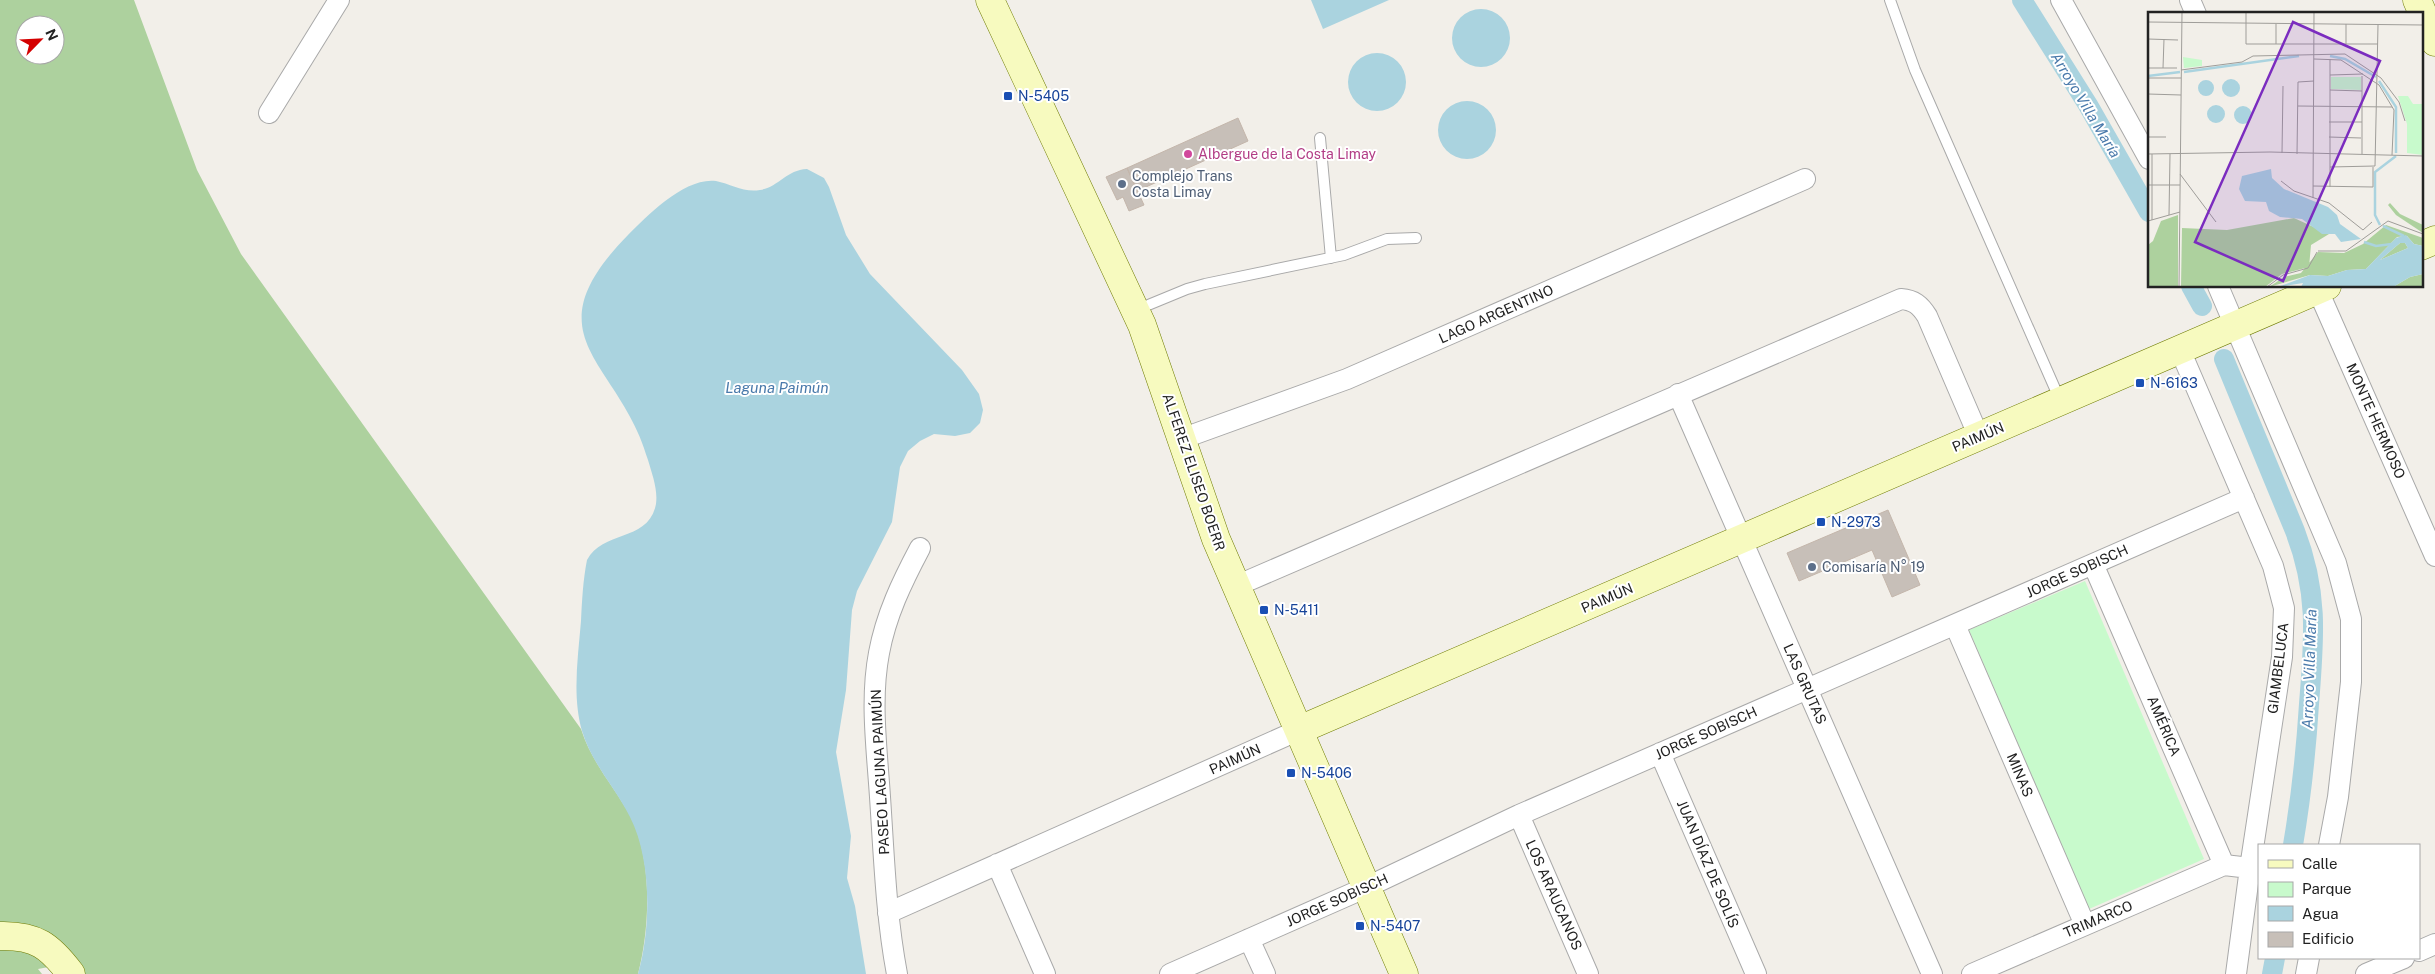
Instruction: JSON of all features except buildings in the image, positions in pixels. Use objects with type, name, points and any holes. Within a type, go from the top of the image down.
[{"type":"street","points":[[269,113],[339,0]]},
{"type":"street","name":"ALFEREZ ELISEO BOERR","points":[[990,0],[1135,310],[1156,359],[1207,517],[1404,974]]},
{"type":"street","points":[[2060,0],[2148,157]]},
{"type":"street","points":[[2190,0],[2195,12]]},
{"type":"street","points":[[2417,0],[2435,42]]},
{"type":"street","name":"LAGO ARGENTINO","points":[[1181,439],[1347,379],[1806,178]]},
{"type":"street","points":[[2422,246],[2435,240]]},
{"type":"street","points":[[2219,288],[2336,563],[2351,619],[2351,682],[2338,797],[2329,844]]},
{"type":"street","name":"PAIMÚN","points":[[888,913],[1299,730],[2236,326],[2320,288]]},
{"type":"street","name":"MONTE HERMOSO","points":[[2320,288],[2435,556]]},
{"type":"street","points":[[1236,586],[1901,299],[1911,300],[1920,306],[1927,316],[1979,437]]},
{"type":"street","name":"GIAMBELUCA","points":[[2180,350],[2280,587],[2284,608],[2284,630],[2236,974]]},
{"type":"street","name":"LAS GRUTAS","points":[[1678,394],[1932,974]]},
{"type":"street","name":"JORGE SOBISCH","points":[[1170,974],[1367,887],[1519,815],[2244,498]]},
{"type":"street","name":"PASEO LAGUNA PAIMÚN","points":[[897,974],[888,913],[874,712],[876,673],[882,639],[891,608],[920,548]]},
{"type":"street","name":"AMÉRICA","points":[[2094,564],[2224,865]]},
{"type":"street","name":"MINAS","points":[[1955,625],[2085,925]]},
{"type":"street","name":"JUAN DÍAZ DE SOLÍS","points":[[1660,753],[1756,974]]},
{"type":"street","name":"LOS ARAUCANOS","points":[[1519,815],[1588,974]]},
{"type":"street","points":[[997,864],[1044,974]]},
{"type":"street","points":[[2224,865],[2250,868]]},
{"type":"street","name":"TRIMARCO","points":[[1972,974],[2224,865]]},
{"type":"street","points":[[0,936],[24,936],[33,939],[52,952],[71,974]]},
{"type":"street","points":[[1249,939],[1264,974]]},
{"type":"street","points":[[2420,951],[2435,944]]},
{"type":"street","points":[[2306,974],[2309,959]]},
{"type":"street","points":[[2366,974],[2402,959]]},
{"type":"lane","points":[[1890,0],[1915,70],[2061,401]]},
{"type":"lane","points":[[1320,138],[1330,258]]},
{"type":"lane","points":[[1135,310],[1187,289],[1356,252],[1388,239],[1416,238]]},
{"type":"green space","points":[[0,0],[134,0],[197,170],[241,254],[581,729],[591,753],[630,815],[643,852],[646,873],[647,915],[638,974],[82,974],[0,926]]},
{"type":"green space","points":[[2085,581],[2204,859],[2089,909],[1969,630]]},
{"type":"green space","points":[[10,942],[54,966],[38,969],[42,974],[0,974],[0,943]]},
{"type":"water","points":[[1311,0],[1389,0],[1323,29]]},
{"type":"water","points":[[1475,9],[1487,9],[1502,17],[1510,32],[1510,44],[1502,59],[1487,67],[1475,67],[1460,59],[1452,44],[1452,32],[1460,17]]},
{"type":"water","points":[[1371,53],[1383,53],[1398,61],[1406,76],[1406,88],[1398,103],[1383,111],[1371,111],[1356,103],[1348,88],[1348,76],[1356,61]]},
{"type":"water","points":[[1461,101],[1473,101],[1488,109],[1496,124],[1496,136],[1488,151],[1473,159],[1461,159],[1446,151],[1438,136],[1438,124],[1446,109]]},
{"type":"water","name":"Laguna Paimún","points":[[807,169],[824,178],[846,235],[870,274],[962,370],[979,394],[983,410],[980,423],[970,433],[955,436],[934,434],[920,441],[908,451],[900,467],[892,522],[857,591],[852,610],[846,690],[836,752],[851,836],[847,878],[855,906],[866,974],[638,974],[647,916],[646,874],[642,853],[630,817],[586,743],[579,718],[576,690],[587,560],[594,551],[604,544],[645,525],[652,516],[656,504],[656,493],[648,460],[635,426],[589,349],[582,326],[584,300],[598,270],[628,235],[656,208],[680,191],[704,181],[716,181],[754,191],[760,190],[772,186],[793,172]]},
{"type":"waterway","name":"Arroyo Villa María","points":[[2022,0],[2088,105],[2148,210]]},
{"type":"waterway","name":"Arroyo Villa María","points":[[2192,288],[2202,306]]},
{"type":"waterway","name":"Arroyo Villa María","points":[[2224,359],[2295,531],[2303,554],[2311,596],[2313,617],[2311,681],[2303,775],[2293,844]]},
{"type":"waterway","name":"Arroyo Villa María","points":[[2272,974],[2275,959]]},
{"type":"place","name":"N-5405","points":[[1008,96]]},
{"type":"place","name":"Albergue de la Costa Limay","points":[[1188,154]]},
{"type":"place","name":"Complejo Trans Costa Limay","points":[[1122,184]]},
{"type":"place","name":"N-6163","points":[[2140,383]]},
{"type":"place","name":"N-2973","points":[[1821,522]]},
{"type":"place","name":"Comisaría N° 19","points":[[1812,567]]},
{"type":"place","name":"N-5411","points":[[1264,610]]},
{"type":"place","name":"N-5406","points":[[1291,773]]},
{"type":"place","name":"N-5407","points":[[1360,926]]}]
